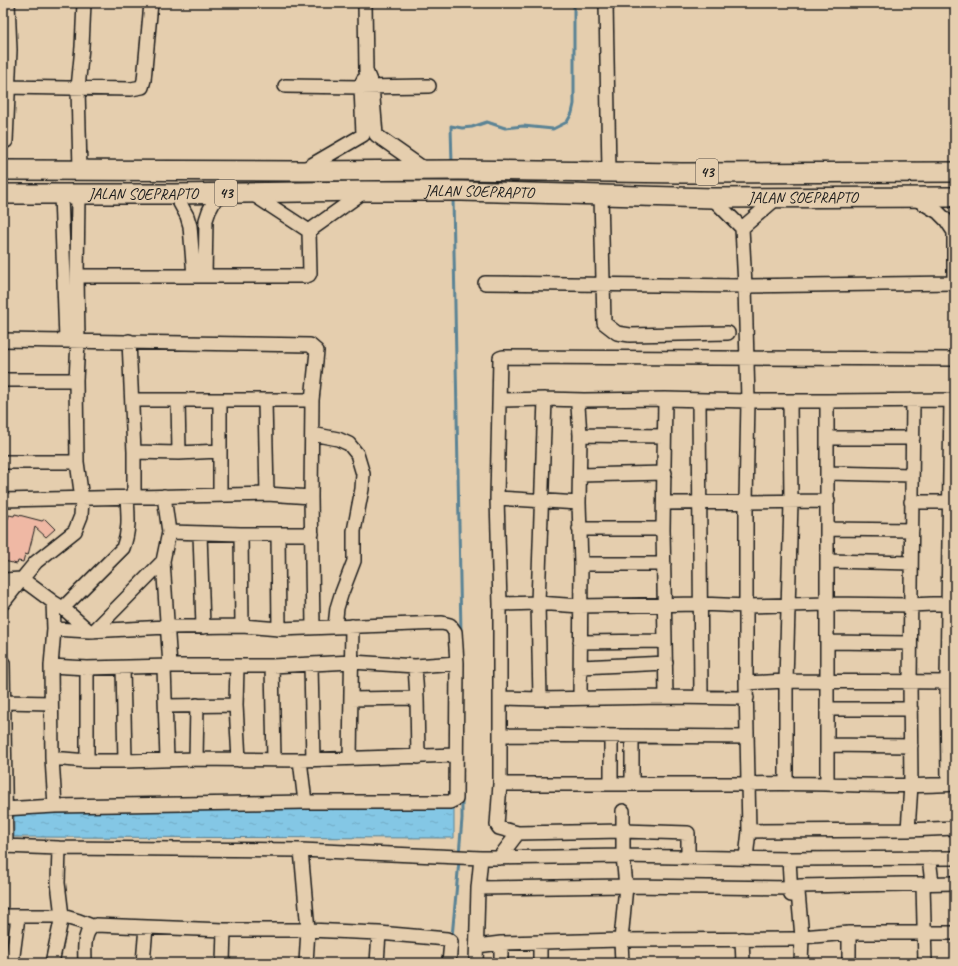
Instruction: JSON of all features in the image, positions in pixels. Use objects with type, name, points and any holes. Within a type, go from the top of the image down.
[{"type":"highway","name":"JALAN SOEPRAPTO","points":[[4,169],[955,172]]},
{"type":"highway","name":"JALAN SOEPRAPTO","points":[[3,194],[175,194],[219,192],[251,193],[365,191],[712,198],[955,197]]},
{"type":"street","points":[[6,141],[6,87],[10,50],[8,3]]},
{"type":"street","points":[[80,170],[78,88],[84,3]]},
{"type":"street","points":[[6,87],[131,89],[142,87],[144,85],[151,3]]},
{"type":"street","points":[[363,135],[366,87],[365,3]]},
{"type":"street","points":[[606,3],[609,172]]},
{"type":"street","points":[[285,86],[429,86]]},
{"type":"street","points":[[366,87],[376,135]]},
{"type":"street","points":[[302,171],[363,135],[376,135],[426,170]]},
{"type":"street","points":[[310,231],[365,191]]},
{"type":"street","points":[[200,276],[206,220],[219,192]]},
{"type":"street","points":[[251,193],[310,231]]},
{"type":"street","points":[[70,194],[78,215],[77,276],[72,340]]},
{"type":"street","points":[[3,603],[22,578],[41,558],[75,531],[82,516],[82,499],[77,462],[76,380],[62,216],[70,194]]},
{"type":"street","points":[[175,194],[187,216],[200,276]]},
{"type":"street","points":[[601,195],[604,323],[617,333],[630,335],[728,333]]},
{"type":"street","points":[[742,228],[778,197]]},
{"type":"street","points":[[712,198],[742,228],[745,286],[748,401],[746,502],[746,683],[749,831],[746,858]]},
{"type":"street","points":[[485,283],[745,286],[955,283],[954,231],[938,212],[914,198]]},
{"type":"street","points":[[62,216],[78,215]]},
{"type":"street","points":[[77,276],[309,275],[310,231]]},
{"type":"street","points":[[3,340],[310,345],[317,352],[312,400],[311,497],[313,627]]},
{"type":"street","points":[[55,806],[52,758],[51,666],[54,629],[58,605],[123,548],[127,537],[134,452],[129,341]]},
{"type":"street","points":[[688,857],[688,833],[623,831],[518,833],[499,828],[497,825],[500,784],[500,604],[497,498],[500,357],[955,359]]},
{"type":"street","points":[[3,380],[76,380]]},
{"type":"street","points":[[540,699],[538,603],[545,399]]},
{"type":"street","points":[[665,399],[663,529],[666,697]]},
{"type":"street","points":[[132,400],[312,400]]},
{"type":"street","points":[[178,400],[179,453]]},
{"type":"street","points":[[500,400],[953,400],[951,682],[952,784],[827,784],[786,782],[622,787],[500,784]]},
{"type":"street","points":[[580,698],[581,564],[579,530],[580,435],[578,406],[581,401],[584,400]]},
{"type":"street","points":[[699,400],[701,697]]},
{"type":"street","points":[[908,830],[911,785],[910,605],[913,400]]},
{"type":"street","points":[[220,401],[220,495]]},
{"type":"street","points":[[265,401],[267,494]]},
{"type":"street","points":[[786,782],[786,681],[791,502],[790,401]]},
{"type":"street","points":[[827,401],[827,784]]},
{"type":"street","points":[[312,434],[338,439],[349,444],[356,454],[363,474],[362,489],[354,531],[354,561],[340,595],[335,626]]},
{"type":"street","points":[[580,435],[664,436]]},
{"type":"street","points":[[828,438],[913,438]]},
{"type":"street","points":[[134,452],[179,453],[219,451]]},
{"type":"street","points":[[3,462],[77,462]]},
{"type":"street","points":[[580,475],[665,473]]},
{"type":"street","points":[[828,474],[912,475]]},
{"type":"street","points":[[3,500],[267,494],[311,497]]},
{"type":"street","points":[[164,496],[169,532],[163,561],[167,627],[166,706],[168,760]]},
{"type":"street","points":[[497,498],[579,503]]},
{"type":"street","points":[[664,503],[828,501]]},
{"type":"street","points":[[911,502],[952,502]]},
{"type":"street","points":[[579,530],[663,529]]},
{"type":"street","points":[[828,529],[912,530]]},
{"type":"street","points":[[169,532],[312,534]]},
{"type":"street","points":[[200,533],[203,627]]},
{"type":"street","points":[[240,534],[242,626]]},
{"type":"street","points":[[278,534],[279,629]]},
{"type":"street","points":[[92,631],[163,561]]},
{"type":"street","points":[[828,561],[911,563]]},
{"type":"street","points":[[581,564],[664,564]]},
{"type":"street","points":[[3,580],[22,578],[92,631]]},
{"type":"street","points":[[500,604],[538,603],[580,606],[700,604],[747,606],[828,604],[910,605],[952,603]]},
{"type":"street","points":[[4,809],[55,806],[305,802],[450,802],[456,799],[456,632],[450,625],[442,623],[279,629],[242,626],[167,627],[92,631],[54,629]]},
{"type":"street","points":[[350,758],[352,626]]},
{"type":"street","points":[[580,642],[665,642]]},
{"type":"street","points":[[827,642],[910,643]]},
{"type":"street","points":[[51,666],[124,668],[311,665],[352,662],[415,666],[457,663]]},
{"type":"street","points":[[3,663],[4,846],[59,848],[301,850],[474,858],[623,856],[789,859],[955,858]]},
{"type":"street","points":[[581,667],[666,663]]},
{"type":"street","points":[[305,802],[311,665]]},
{"type":"street","points":[[238,666],[236,705],[239,760]]},
{"type":"street","points":[[272,666],[274,759]]},
{"type":"street","points":[[415,666],[418,698],[418,757]]},
{"type":"street","points":[[87,668],[87,761]]},
{"type":"street","points":[[124,668],[125,761]]},
{"type":"street","points":[[746,683],[786,681],[951,682]]},
{"type":"street","points":[[351,700],[418,698]]},
{"type":"street","points":[[500,698],[747,698]]},
{"type":"street","points":[[4,702],[51,703]]},
{"type":"street","points":[[196,759],[197,705]]},
{"type":"street","points":[[166,706],[236,705]]},
{"type":"street","points":[[828,709],[911,709]]},
{"type":"street","points":[[500,735],[747,737]]},
{"type":"street","points":[[612,736],[622,787]]},
{"type":"street","points":[[622,787],[632,737]]},
{"type":"street","points":[[827,745],[911,746]]},
{"type":"street","points":[[52,758],[87,761],[196,759],[306,760],[456,755]]},
{"type":"street","points":[[622,963],[621,940],[626,886],[623,856],[623,811]]},
{"type":"street","points":[[749,831],[908,830],[955,828]]},
{"type":"street","points":[[499,858],[518,833]]},
{"type":"street","points":[[52,963],[62,916],[58,884],[59,848]]},
{"type":"street","points":[[301,850],[308,930],[306,963]]},
{"type":"street","points":[[474,858],[478,888],[476,963]]},
{"type":"street","points":[[925,963],[923,933],[929,858]]},
{"type":"street","points":[[789,859],[791,888],[801,963]]},
{"type":"street","points":[[793,963],[797,938],[798,892],[800,886],[955,882]]},
{"type":"street","points":[[478,888],[626,886],[791,888]]},
{"type":"street","points":[[3,916],[62,916],[92,926],[224,930],[378,932],[447,939],[451,942],[449,963]]},
{"type":"street","points":[[9,960],[18,917]]},
{"type":"street","points":[[85,963],[86,935],[92,926]]},
{"type":"street","points":[[143,963],[146,927]]},
{"type":"street","points":[[223,963],[224,930]]},
{"type":"street","points":[[377,963],[378,932]]},
{"type":"street","points":[[477,946],[501,943],[540,942],[797,938],[849,933],[955,933]]},
{"type":"street","points":[[849,933],[849,963]]},
{"type":"street","points":[[742,939],[743,963]]},
{"type":"street","points":[[540,942],[540,963]]},
{"type":"street","points":[[501,943],[501,963]]},
{"type":"water","points":[[454,803],[454,838],[14,837],[14,810]]},
{"type":"building","points":[[15,514],[42,521],[45,519],[55,529],[46,537],[35,527],[28,555],[25,554],[23,562],[18,561],[17,564],[4,561],[5,558],[3,557],[3,518],[8,519],[9,515],[14,516]]},
{"type":"waterway","points":[[452,164],[451,126],[462,128],[472,127],[487,122],[505,128],[523,126],[553,129],[567,122],[572,113],[574,104],[574,3]]},
{"type":"waterway","points":[[453,197],[461,634]]},
{"type":"waterway","points":[[459,854],[462,797]]},
{"type":"waterway","points":[[452,937],[459,861]]}]
